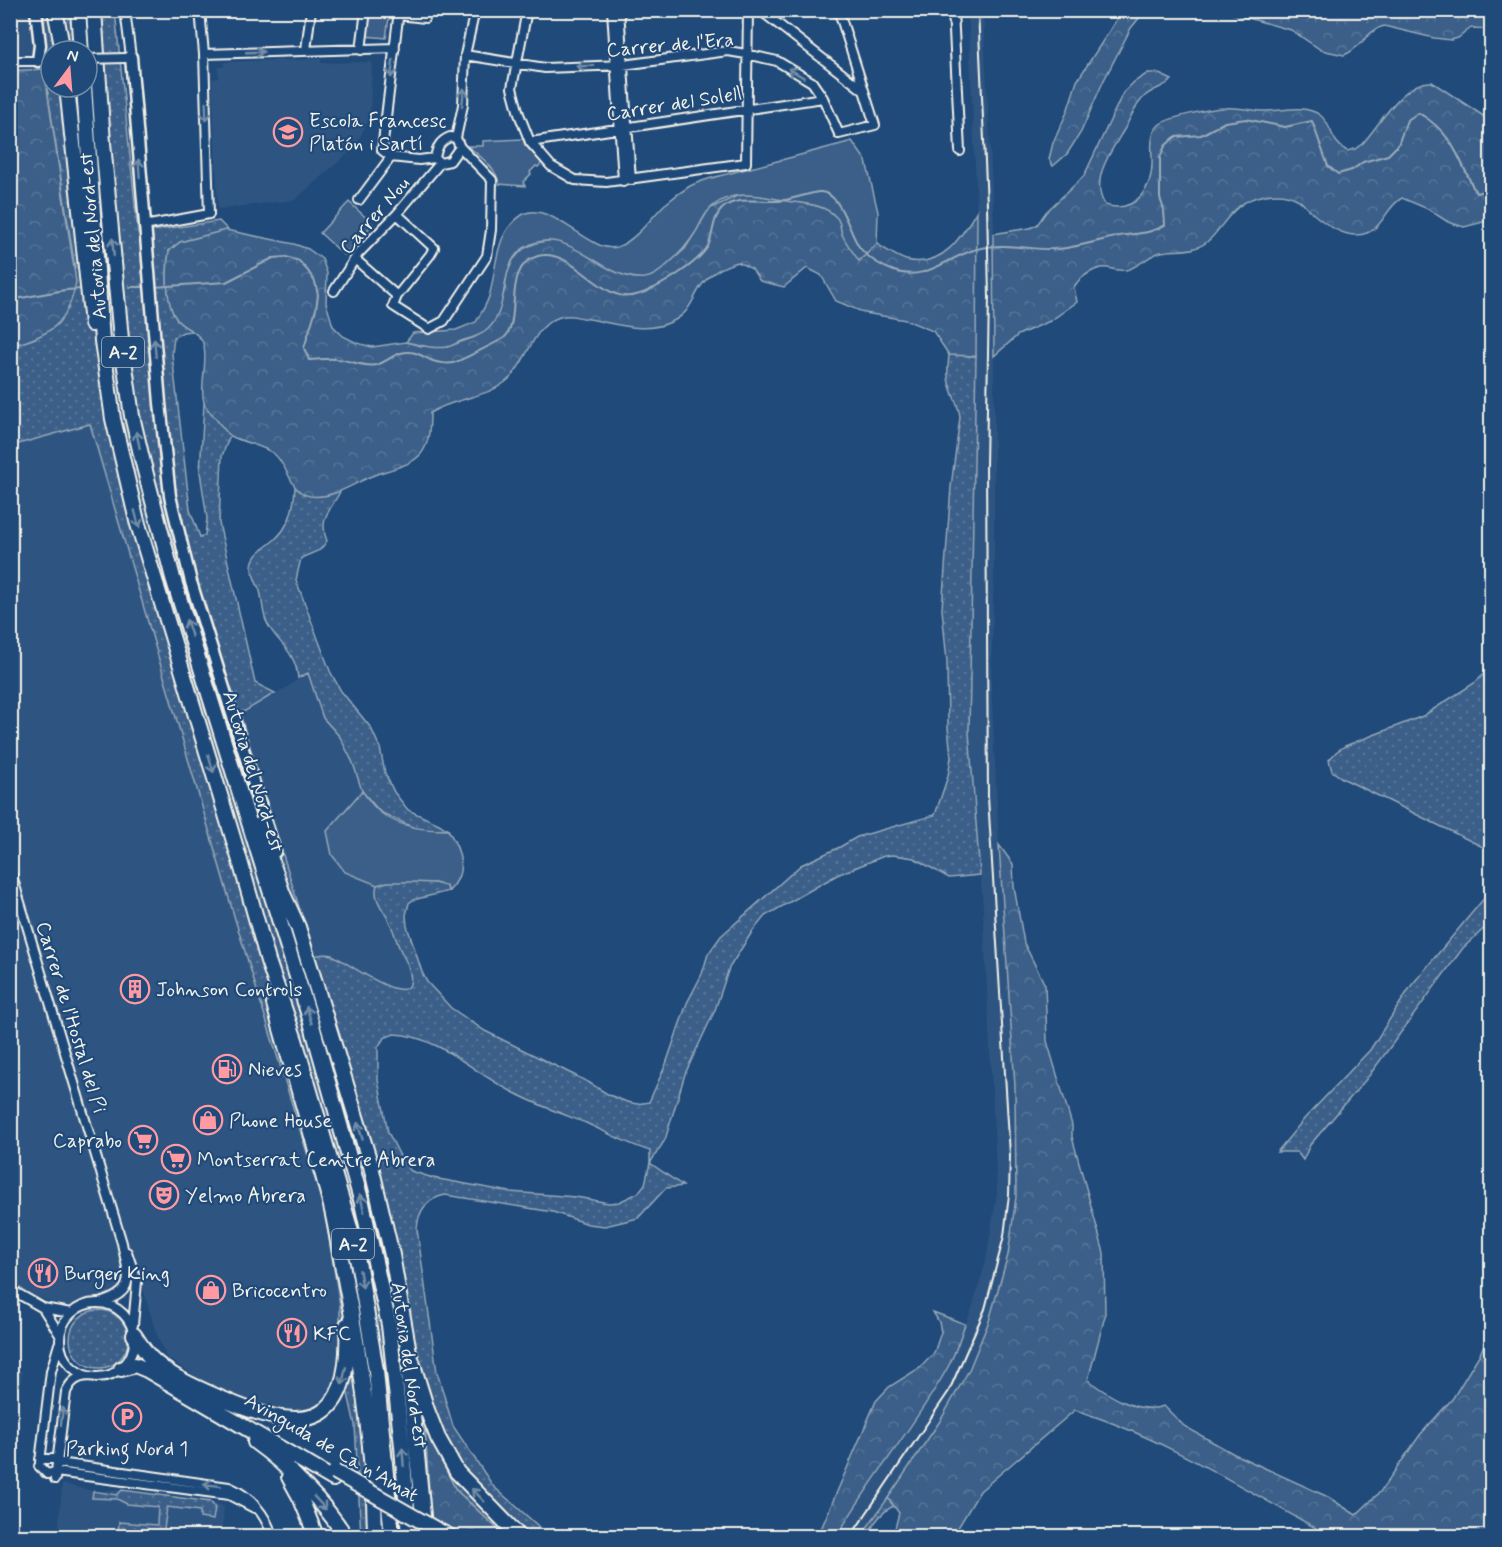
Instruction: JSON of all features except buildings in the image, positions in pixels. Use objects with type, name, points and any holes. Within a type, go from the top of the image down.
[{"type":"highway","points":[[55,10],[61,39]]},
{"type":"highway","points":[[78,10],[80,39]]},
{"type":"highway","name":"Autovia del Nord-est","points":[[93,10],[119,319],[132,416],[173,578],[311,1022],[362,1203],[389,1325],[409,1536]]},
{"type":"highway","points":[[68,99],[94,340],[110,400]]},
{"type":"highway","name":"Autovia del Nord-est","points":[[85,99],[102,341],[110,400],[122,459],[137,521],[347,1217],[359,1267],[376,1371],[392,1536]]},
{"type":"highway","points":[[207,684],[247,784],[283,894],[298,927],[371,1166],[392,1255],[409,1352],[427,1410],[438,1438],[457,1472],[519,1536]]},
{"type":"highway","points":[[268,961],[270,991],[331,1205],[352,1307],[371,1464],[375,1536]]},
{"type":"highway","points":[[196,1393],[288,1420],[304,1420],[327,1409],[336,1398],[346,1373],[344,1275]]},
{"type":"highway","points":[[134,1332],[156,1364],[265,1449],[327,1511],[345,1536]]},
{"type":"highway","points":[[409,1352],[425,1536]]},
{"type":"highway","points":[[121,1369],[135,1365],[196,1393],[432,1536]]},
{"type":"highway","points":[[282,1465],[301,1499],[316,1536]]},
{"type":"highway","name":"Avinguda de Ca n'Amat","points":[[334,1476],[449,1536]]},
{"type":"street","points":[[10,62],[38,61],[40,45],[36,10]]},
{"type":"street","points":[[125,10],[165,464],[173,513],[298,927]]},
{"type":"street","points":[[144,226],[209,214],[204,54],[200,10]]},
{"type":"street","points":[[306,50],[311,10]]},
{"type":"street","points":[[361,50],[366,10]]},
{"type":"street","points":[[377,176],[399,13],[425,18],[426,10]]},
{"type":"street","points":[[397,213],[434,248],[397,296],[393,306],[429,329],[444,321],[487,256],[491,230],[492,180],[460,147],[456,138],[463,105],[465,56],[475,10]]},
{"type":"street","points":[[527,10],[513,88],[519,114],[530,142],[551,166],[575,180],[606,183],[746,163],[748,10]]},
{"type":"street","points":[[612,10],[619,65],[627,180]]},
{"type":"street","points":[[619,10],[619,65]]},
{"type":"street","points":[[760,10],[863,90]]},
{"type":"street","points":[[834,10],[840,15],[863,90]]},
{"type":"street","points":[[953,10],[960,151]]},
{"type":"street","points":[[204,54],[306,50],[332,52],[395,48]]},
{"type":"street","name":"Carrer de l'Era","points":[[465,56],[544,68],[619,65],[728,51],[746,54],[777,61],[812,82],[823,98],[838,134],[875,125],[863,90]]},
{"type":"street","points":[[99,58],[128,57]]},
{"type":"street","name":"Carrer del Solell","points":[[530,142],[823,98]]},
{"type":"street","points":[[437,160],[437,147],[443,140],[450,137],[456,138]]},
{"type":"street","points":[[382,150],[391,157],[450,161],[460,147]]},
{"type":"street","points":[[359,200],[391,157]]},
{"type":"street","name":"Carrer Nou","points":[[334,291],[355,259],[397,213],[437,160]]},
{"type":"street","points":[[355,259],[397,296]]},
{"type":"street","name":"Carrer de l'Hostal del Pi","points":[[10,869],[122,1243],[129,1278],[124,1289],[116,1298],[99,1303]]},
{"type":"street","name":"Carrer de l'Hostal del Pi","points":[[122,1243],[131,1260],[137,1282],[134,1332]]},
{"type":"street","points":[[10,1289],[43,1308],[71,1313]]},
{"type":"street","points":[[56,1475],[66,1392],[69,1385],[79,1377],[100,1377],[121,1369],[132,1353],[134,1332],[121,1310],[111,1305],[99,1303],[80,1307],[66,1319],[51,1371],[40,1465],[47,1474],[56,1475],[111,1479],[229,1495],[260,1512]]},
{"type":"street","points":[[43,1308],[60,1339],[65,1357],[80,1372],[90,1376]]},
{"type":"street","points":[[40,1465],[47,1458],[66,1464],[229,1487],[245,1493],[260,1512],[272,1536]]},
{"type":"street","points":[[111,1479],[112,1475],[147,1479],[150,1475]]},
{"type":"shaded area","points":[[11,11],[38,11],[41,39],[39,39],[39,69],[11,71]]},
{"type":"shaded area","points":[[968,11],[983,11],[994,224],[994,574],[991,682],[1015,1086],[1016,1197],[1008,1255],[989,1321],[969,1370],[940,1421],[861,1536],[837,1536],[949,1364],[972,1308],[986,1261],[997,1193],[983,907],[969,732],[977,210]]},
{"type":"shaded area","name":"Escola Francesc Platón i Sartí","points":[[321,59],[321,63],[372,62],[370,117],[355,147],[295,200],[218,209],[212,79],[219,78],[218,67],[224,67],[224,62]]},
{"type":"shaded area","points":[[90,423],[235,919],[324,1208],[340,1305],[340,1358],[331,1393],[315,1408],[298,1414],[267,1409],[229,1394],[166,1357],[154,1327],[140,1277],[123,1282],[115,1294],[67,1307],[36,1297],[11,1282],[11,446]]},
{"type":"shaded area","points":[[308,672],[323,718],[340,737],[353,763],[362,791],[337,820],[345,872],[377,885],[375,891],[379,902],[390,922],[410,973],[409,984],[401,991],[389,988],[329,954],[314,956],[240,714],[289,686]]},
{"type":"shaded area","points":[[10,1370],[22,1371],[11,1470]]},
{"type":"shaded area","points":[[62,1484],[93,1491],[122,1490],[212,1501],[224,1507],[222,1536],[58,1536]]},
{"type":"shaded area","points":[[10,1531],[58,1536],[11,1536]]},
{"type":"green space","points":[[38,11],[115,11],[138,233],[219,221],[228,230],[180,242],[169,251],[167,279],[172,310],[181,324],[193,331],[183,332],[174,337],[172,354],[190,510],[200,537],[205,535],[207,518],[200,472],[204,404],[230,435],[222,456],[219,523],[255,683],[275,693],[240,714],[314,956],[332,955],[382,984],[396,989],[406,989],[410,982],[408,966],[376,895],[377,885],[385,882],[412,880],[446,886],[449,891],[413,900],[409,903],[406,915],[407,926],[427,982],[451,1008],[485,1031],[588,1082],[609,1095],[637,1104],[649,1102],[666,1064],[687,1003],[702,974],[708,954],[721,936],[801,865],[857,837],[935,815],[948,776],[951,757],[942,609],[951,487],[960,417],[948,381],[948,364],[949,355],[976,356],[969,732],[980,875],[949,878],[914,858],[884,856],[837,875],[765,916],[729,968],[715,1010],[685,1074],[665,1140],[650,1163],[683,1186],[666,1188],[638,1218],[605,1226],[588,1224],[553,1212],[445,1195],[433,1199],[421,1211],[417,1229],[437,1372],[453,1426],[493,1486],[547,1536],[505,1536],[456,1490],[425,1430],[432,1536],[361,1536],[355,1425],[340,1358],[340,1305],[324,1208],[235,919],[90,424],[11,446],[11,346],[36,338],[75,268],[49,99],[99,99],[99,39],[41,39]],"holes":[[[394,1034],[425,1041],[518,1095],[650,1151],[645,1184],[638,1193],[619,1202],[609,1203],[576,1197],[510,1192],[433,1178],[411,1171],[403,1162],[388,1132],[378,1080],[378,1047],[384,1038]]]},
{"type":"green space","points":[[369,11],[390,11],[386,38],[365,36]]},
{"type":"green space","points":[[1122,11],[1145,11],[1131,28],[1103,82],[1081,132],[1067,154],[1053,166],[1049,159],[1053,143],[1067,112],[1077,81]]},
{"type":"green space","points":[[1223,11],[1491,11],[1491,29],[1471,28],[1458,38],[1451,40],[1384,26],[1373,31],[1344,55],[1321,50],[1291,30]]},
{"type":"green space","points":[[39,69],[39,99],[49,99],[76,282],[68,308],[55,326],[37,337],[11,346],[11,71]]},
{"type":"green space","points":[[1148,73],[1157,73],[1172,80],[1148,94],[1136,107],[1109,155],[1101,175],[1100,185],[1105,205],[1126,206],[1134,202],[1146,189],[1152,170],[1154,133],[1163,122],[1225,108],[1261,111],[1306,109],[1324,119],[1337,143],[1347,151],[1362,144],[1393,105],[1411,88],[1421,83],[1432,82],[1491,121],[1491,220],[1464,227],[1448,222],[1428,209],[1402,198],[1392,206],[1372,230],[1352,235],[1329,226],[1301,201],[1293,197],[1266,195],[1241,205],[1212,238],[1195,248],[1158,253],[1126,270],[1103,268],[1089,273],[1074,287],[1077,302],[1050,321],[1018,335],[994,356],[993,234],[1037,225],[1046,212],[1084,176],[1123,93]]},
{"type":"green space","points":[[523,139],[525,145],[542,163],[530,172],[531,174],[523,182],[525,186],[499,184],[492,168],[468,146],[483,146],[483,141]]},
{"type":"green space","points":[[852,141],[866,161],[878,212],[877,244],[859,261],[841,232],[838,219],[831,212],[813,205],[756,195],[736,196],[726,198],[709,210],[684,248],[663,269],[652,276],[629,277],[570,246],[555,241],[540,241],[524,248],[510,265],[500,310],[486,331],[447,347],[432,347],[406,342],[413,333],[456,330],[476,322],[489,297],[502,240],[513,222],[522,215],[533,212],[545,214],[595,243],[617,247],[636,235],[667,203],[696,183]]},
{"type":"green space","points":[[753,194],[827,209],[839,219],[842,234],[859,260],[877,244],[906,260],[919,262],[931,260],[941,255],[958,240],[977,210],[976,356],[949,355],[933,331],[906,320],[865,313],[836,301],[821,275],[807,268],[784,287],[760,281],[752,269],[738,262],[713,274],[701,286],[683,315],[662,325],[639,328],[570,316],[554,319],[538,333],[516,371],[500,386],[430,413],[428,438],[421,454],[415,459],[338,492],[310,496],[293,484],[283,464],[273,453],[231,436],[207,408],[203,398],[205,356],[202,341],[178,321],[169,297],[167,268],[169,251],[180,242],[226,230],[294,244],[308,249],[322,259],[327,273],[326,303],[333,326],[343,336],[372,347],[406,342],[421,346],[447,347],[475,337],[496,317],[507,274],[513,260],[523,249],[536,243],[552,240],[567,243],[649,277],[685,249],[709,209],[737,196]]},
{"type":"green space","points":[[349,202],[373,224],[344,255],[320,233]]},
{"type":"green space","points":[[295,487],[317,495],[341,490],[325,520],[327,541],[320,550],[301,558],[296,580],[330,671],[341,691],[371,728],[380,748],[385,773],[394,792],[408,810],[448,830],[419,830],[380,812],[362,791],[353,763],[340,737],[323,718],[308,673],[298,678],[294,660],[267,623],[252,565],[257,554],[279,536],[287,523],[294,502]]},
{"type":"green space","points":[[1491,667],[1491,851],[1332,771],[1329,760],[1345,746],[1423,716],[1476,682]]},
{"type":"green space","points":[[362,791],[378,811],[397,822],[422,829],[448,830],[461,861],[459,876],[449,891],[446,886],[435,883],[387,882],[377,885],[345,872],[332,855],[327,831]]},
{"type":"green space","points":[[999,845],[1013,864],[1014,887],[1024,943],[1045,985],[1047,1041],[1072,1125],[1072,1137],[1104,1253],[1105,1316],[1088,1380],[1105,1392],[1134,1406],[1154,1408],[1164,1406],[1184,1426],[1234,1454],[1328,1497],[1356,1515],[1380,1492],[1420,1435],[1453,1398],[1481,1352],[1491,1325],[1491,1536],[1326,1536],[1323,1532],[1232,1481],[1170,1449],[1107,1421],[1075,1410],[980,1491],[953,1536],[893,1536],[899,1513],[888,1498],[940,1421],[969,1370],[989,1321],[1008,1255],[1016,1197],[1015,1086]]},
{"type":"green space","points":[[1491,890],[1491,922],[1463,948],[1368,1077],[1310,1145],[1303,1160],[1297,1152],[1277,1152],[1305,1118],[1370,1050],[1411,986]]},
{"type":"green space","points":[[99,1310],[115,1315],[123,1323],[128,1339],[123,1355],[115,1363],[99,1368],[83,1363],[75,1355],[70,1339],[75,1323],[83,1315]]},
{"type":"green space","points":[[933,1312],[965,1324],[948,1367],[922,1410],[837,1536],[818,1536],[876,1401],[889,1387],[921,1367],[934,1353],[941,1332],[939,1322]]},
{"type":"green space","points":[[425,1428],[456,1490],[505,1536],[432,1536]]},
{"type":"green space","points":[[122,1490],[211,1502],[215,1508],[213,1520],[200,1518],[200,1511],[167,1507],[163,1536],[118,1536],[119,1522],[157,1525],[158,1507],[127,1504],[117,1499],[92,1498],[93,1491],[117,1495]]},
{"type":"green space","points":[[888,1498],[894,1506],[881,1515],[867,1536],[861,1536]]},
{"type":"waterway","points":[[154,287],[226,282],[273,258],[286,257],[299,261],[308,271],[315,282],[318,295],[304,348],[309,360],[340,359],[371,366],[380,364],[400,353],[409,352],[435,362],[451,363],[504,338],[512,319],[516,282],[527,262],[538,256],[551,256],[576,267],[611,292],[623,296],[636,295],[665,282],[696,260],[708,246],[719,212],[728,204],[735,202],[778,201],[819,192],[827,193],[839,205],[856,241],[867,255],[880,265],[894,271],[906,274],[917,273],[928,271],[970,251],[991,246],[1059,249],[1147,232],[1165,225],[1160,198],[1160,158],[1165,146],[1175,137],[1201,135],[1225,122],[1246,119],[1285,127],[1312,121],[1328,166],[1338,174],[1352,170],[1363,162],[1388,155],[1398,145],[1407,120],[1419,113],[1431,121],[1448,139],[1476,193],[1492,189]]},
{"type":"waterway","points":[[130,287],[148,287]]},
{"type":"waterway","points":[[10,300],[82,289]]},
{"type":"railway","points":[[851,1536],[949,1391],[985,1309],[1004,1236],[1009,1195],[1010,1155],[988,797],[986,465],[989,297],[978,10]]},
{"type":"place","name":"Escola Francesc Platón i Sartí","points":[[288,132]]},
{"type":"place","name":"Johnson Controls","points":[[135,989]]},
{"type":"place","name":"Nieves","points":[[227,1069]]},
{"type":"place","name":"Phone House","points":[[208,1120]]},
{"type":"place","name":"Caprabo","points":[[143,1140]]},
{"type":"place","name":"Montserrat Centre Abrera","points":[[176,1159]]},
{"type":"place","name":"Yelmo Abrera","points":[[164,1195]]},
{"type":"place","name":"Burger King","points":[[43,1273]]},
{"type":"place","name":"Bricocentro","points":[[211,1290]]},
{"type":"place","name":"KFC","points":[[292,1333]]},
{"type":"place","name":"Parking Nord 1","points":[[127,1417]]}]
